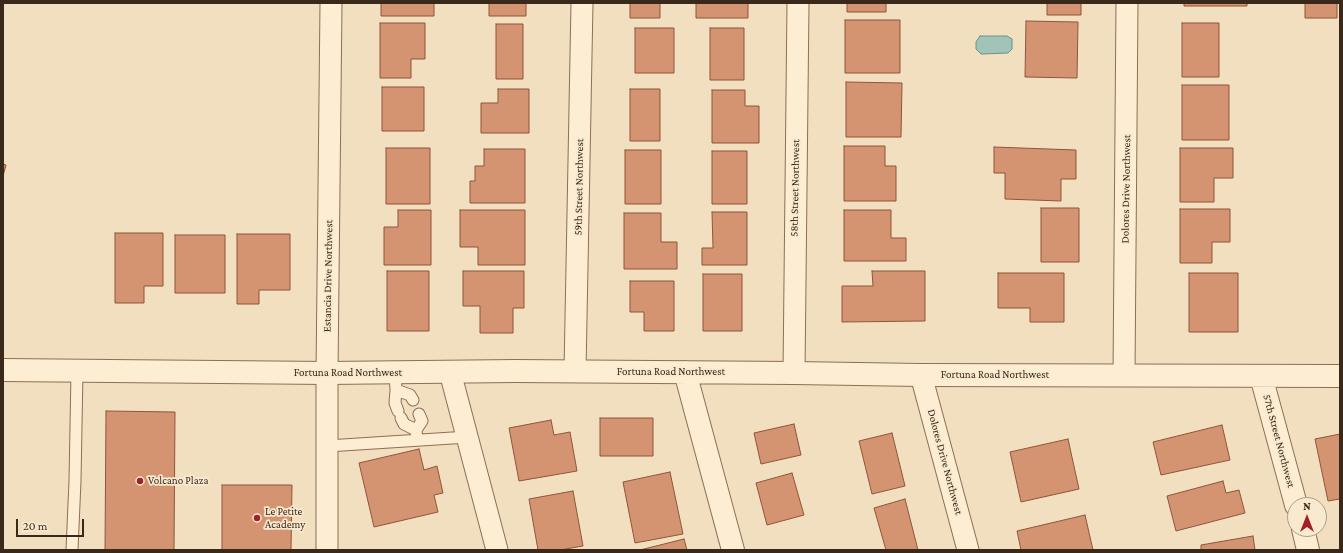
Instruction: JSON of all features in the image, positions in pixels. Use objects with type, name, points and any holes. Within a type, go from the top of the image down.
[{"type":"street","name":"Estancia Drive Northwest","points":[[327,550],[327,373],[331,3]]},
{"type":"street","name":"59th Street Northwest","points":[[576,371],[582,3]]},
{"type":"street","name":"58th Street Northwest","points":[[794,373],[798,3]]},
{"type":"street","name":"Dolores Drive Northwest","points":[[1124,375],[1127,3]]},
{"type":"street","name":"Fortuna Road Northwest","points":[[3,370],[327,373],[396,381],[450,372],[576,371],[921,375],[1340,376]]},
{"type":"street","points":[[450,372],[497,550]]},
{"type":"street","points":[[685,372],[733,550]]},
{"type":"street","name":"Dolores Drive Northwest","points":[[921,375],[968,550]]},
{"type":"street","name":"57th Street Northwest","points":[[1262,376],[1294,497]]},
{"type":"street","points":[[1305,537],[1308,550]]},
{"type":"lane","points":[[72,550],[77,371]]},
{"type":"lane","points":[[396,381],[410,394],[413,400]]},
{"type":"lane","points":[[396,381],[395,403],[399,414],[404,424],[417,435]]},
{"type":"lane","points":[[417,435],[422,421],[419,414]]},
{"type":"lane","points":[[327,446],[417,435],[468,437]]},
{"type":"water","points":[[980,36],[1007,36],[1012,39],[1012,49],[1008,53],[981,54],[976,49],[976,42]]},
{"type":"building","points":[[381,3],[434,3],[434,16],[381,16]]},
{"type":"building","points":[[489,3],[526,3],[526,16],[489,16]]},
{"type":"building","points":[[630,3],[660,3],[660,18],[630,18]]},
{"type":"building","points":[[696,3],[748,3],[748,18],[696,18]]},
{"type":"building","points":[[847,3],[886,3],[886,12],[847,12]]},
{"type":"building","points":[[1047,3],[1081,3],[1081,15],[1047,15]]},
{"type":"building","points":[[1184,3],[1247,3],[1247,6],[1184,6]]},
{"type":"building","points":[[1305,3],[1337,3],[1337,18],[1305,18]]},
{"type":"building","points":[[845,20],[900,20],[900,73],[845,73]]},
{"type":"building","points":[[1026,21],[1078,22],[1077,78],[1025,77]]},
{"type":"building","points":[[380,23],[425,23],[425,59],[411,59],[411,78],[380,78]]},
{"type":"building","points":[[1182,23],[1219,23],[1219,77],[1182,77]]},
{"type":"building","points":[[496,24],[523,24],[523,79],[496,79]]},
{"type":"building","points":[[635,28],[674,28],[674,73],[635,73]]},
{"type":"building","points":[[710,28],[744,28],[744,80],[710,80]]},
{"type":"building","points":[[846,82],[902,83],[901,137],[846,137]]},
{"type":"building","points":[[1182,85],[1229,85],[1229,140],[1182,140]]},
{"type":"building","points":[[382,87],[424,87],[424,131],[382,131]]},
{"type":"building","points":[[498,89],[529,89],[529,133],[481,133],[481,103],[498,103]]},
{"type":"building","points":[[630,89],[660,89],[660,141],[630,141]]},
{"type":"building","points":[[712,90],[745,90],[745,106],[759,106],[759,143],[712,143]]},
{"type":"building","points":[[844,146],[885,146],[885,166],[896,166],[896,201],[844,201]]},
{"type":"building","points":[[994,147],[1076,150],[1076,179],[1061,179],[1061,201],[1005,199],[1005,173],[994,173]]},
{"type":"building","points":[[386,148],[430,148],[430,204],[386,204]]},
{"type":"building","points":[[1180,148],[1233,148],[1233,178],[1214,178],[1214,202],[1180,202]]},
{"type":"building","points":[[484,149],[525,149],[525,203],[470,203],[470,181],[475,181],[475,166],[484,166]]},
{"type":"building","points":[[625,150],[661,150],[661,204],[625,204]]},
{"type":"building","points":[[712,151],[747,151],[747,204],[712,204]]},
{"type":"building","points":[[3,164],[6,165],[3,176]]},
{"type":"building","points":[[1041,208],[1079,208],[1079,262],[1041,262]]},
{"type":"building","points":[[1180,209],[1230,209],[1230,242],[1212,242],[1212,263],[1180,263]]},
{"type":"building","points":[[398,210],[431,210],[431,265],[384,265],[384,227],[398,227]]},
{"type":"building","points":[[460,210],[525,210],[525,265],[478,265],[478,247],[460,247]]},
{"type":"building","points":[[844,210],[891,210],[891,238],[906,238],[906,261],[844,261]]},
{"type":"building","points":[[712,212],[747,212],[747,265],[702,265],[702,248],[713,248]]},
{"type":"building","points":[[624,213],[661,213],[661,242],[677,242],[677,269],[624,269]]},
{"type":"building","points":[[115,233],[163,233],[163,286],[144,286],[144,303],[115,303]]},
{"type":"building","points":[[237,234],[290,234],[290,290],[259,290],[259,304],[237,304]]},
{"type":"building","points":[[175,235],[225,235],[225,293],[175,293]]},
{"type":"building","points":[[387,271],[429,271],[429,331],[387,331]]},
{"type":"building","points":[[463,271],[524,271],[524,308],[513,308],[513,333],[480,333],[480,306],[463,306]]},
{"type":"building","points":[[872,271],[925,271],[925,321],[842,322],[842,286],[873,286]]},
{"type":"building","points":[[998,273],[1064,273],[1064,322],[1030,322],[1030,308],[998,308]]},
{"type":"building","points":[[1189,273],[1238,273],[1238,332],[1189,332]]},
{"type":"building","points":[[703,274],[742,274],[742,331],[703,331]]},
{"type":"building","points":[[630,281],[674,281],[674,331],[644,331],[644,312],[630,312]]},
{"type":"building","name":"Volcano Plaza","points":[[106,411],[175,412],[174,550],[105,550]]},
{"type":"building","points":[[600,418],[653,418],[653,456],[600,456]]},
{"type":"building","points":[[551,420],[554,435],[570,432],[577,471],[519,481],[509,428]]},
{"type":"building","points":[[794,424],[801,455],[761,464],[754,433]]},
{"type":"building","points":[[1222,425],[1230,460],[1161,475],[1153,442]]},
{"type":"building","points":[[892,433],[905,486],[872,494],[859,441]]},
{"type":"building","points":[[1340,434],[1340,499],[1328,501],[1315,439]]},
{"type":"building","points":[[1068,439],[1079,489],[1021,502],[1010,452]]},
{"type":"building","points":[[419,449],[424,470],[437,466],[443,493],[434,495],[438,512],[374,527],[359,463]]},
{"type":"building","points":[[670,472],[683,534],[635,543],[623,482]]},
{"type":"building","points":[[792,473],[804,515],[767,525],[756,483]]},
{"type":"building","points":[[1223,481],[1226,493],[1239,490],[1245,513],[1176,531],[1167,496]]},
{"type":"building","name":"Le Petite Academy","points":[[222,485],[292,485],[291,550],[222,550]]},
{"type":"building","points":[[573,491],[583,546],[560,550],[538,550],[529,499]]},
{"type":"building","points":[[905,499],[918,550],[886,550],[874,508]]},
{"type":"building","points":[[1085,515],[1093,550],[1021,550],[1017,531]]},
{"type":"building","points":[[1253,536],[1255,550],[1201,550],[1201,545]]},
{"type":"building","points":[[684,539],[687,550],[640,550]]},
{"type":"place","name":"Volcano Plaza","points":[[140,481]]},
{"type":"place","name":"Le Petite Academy","points":[[257,518]]}]
